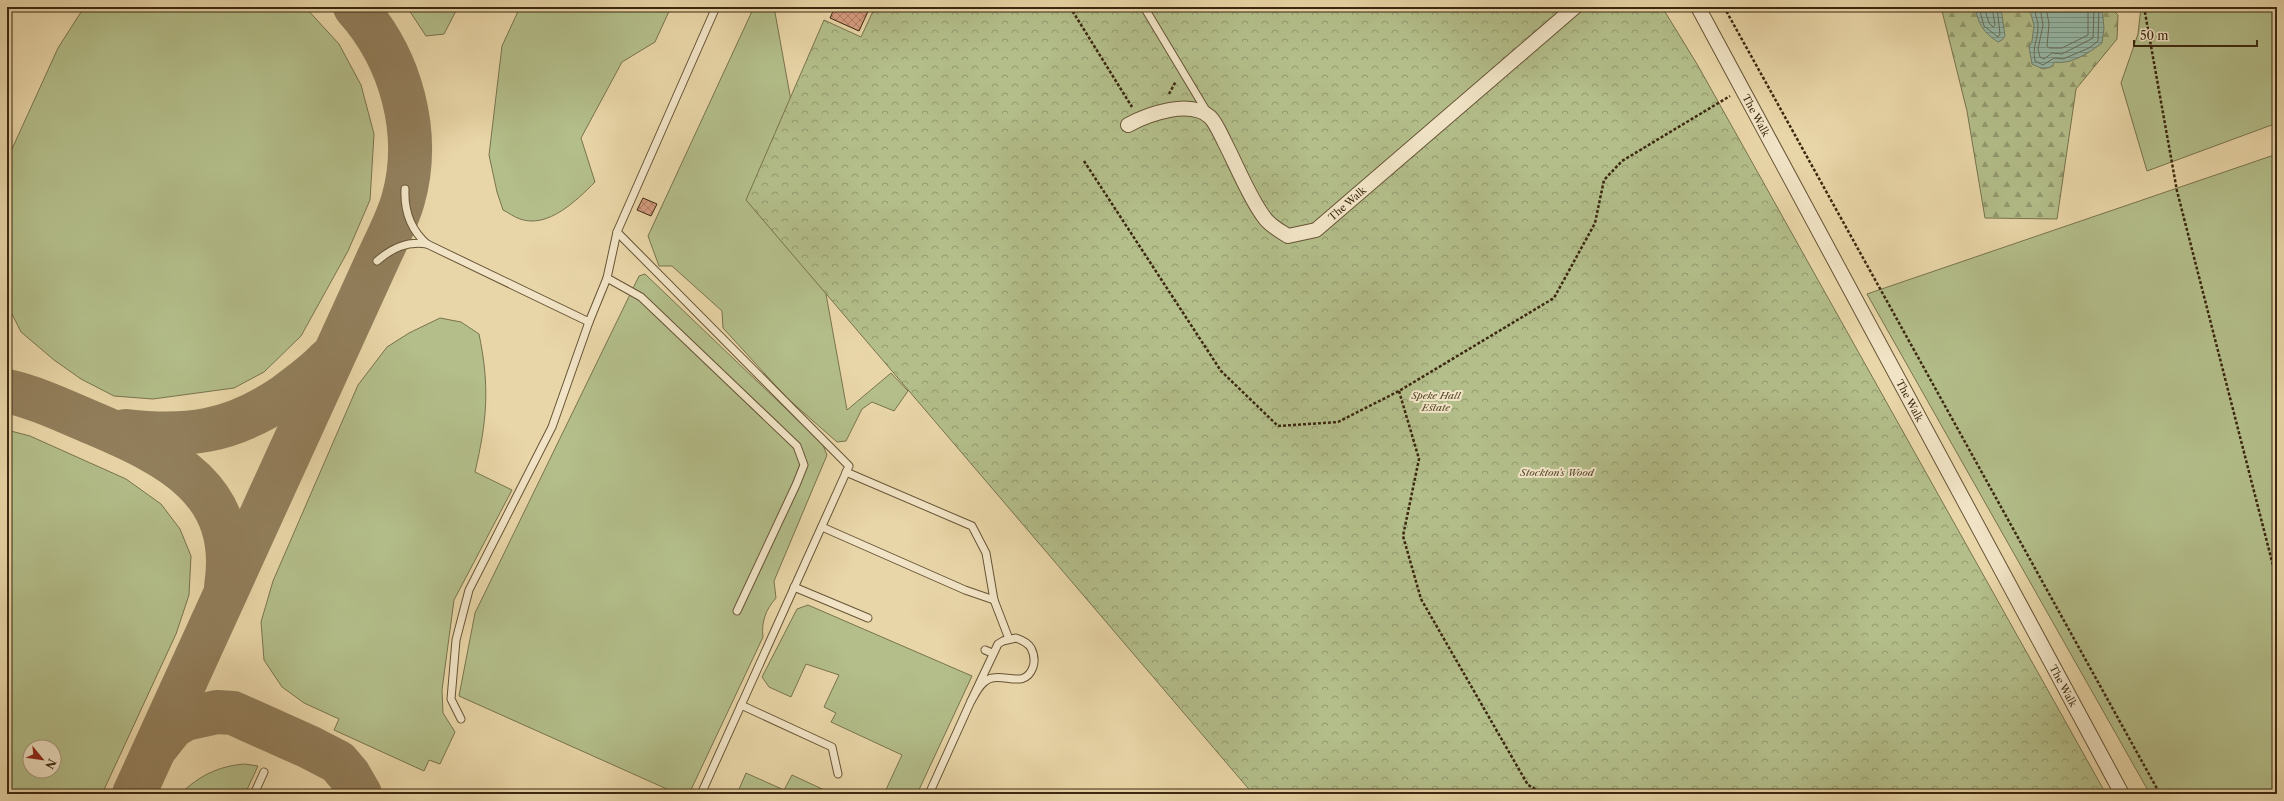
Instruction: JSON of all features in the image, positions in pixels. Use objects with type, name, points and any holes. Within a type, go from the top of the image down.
[{"type":"street","name":"The Walk","points":[[1210,117],[1264,218],[1288,236],[1316,230],[1575,7]]},
{"type":"street","name":"The Walk","points":[[1698,7],[2122,794]]},
{"type":"street","points":[[1134,122],[1184,109],[1199,111],[1210,117]]},
{"type":"lane","points":[[461,719],[451,699],[456,640],[469,590],[552,427],[589,322],[607,278],[617,232],[716,7]]},
{"type":"lane","points":[[1144,7],[1210,117]]},
{"type":"lane","points":[[405,189],[407,215],[416,232],[427,244],[589,322]]},
{"type":"lane","points":[[617,232],[849,466],[700,794]]},
{"type":"lane","points":[[377,262],[385,254],[402,245],[410,243],[427,244]]},
{"type":"lane","points":[[607,278],[641,297],[797,446],[804,465],[737,611]]},
{"type":"lane","points":[[846,472],[972,526],[986,553],[994,600],[1009,639]]},
{"type":"lane","points":[[822,527],[965,590],[994,600]]},
{"type":"lane","points":[[794,587],[868,618]]},
{"type":"lane","points":[[928,794],[992,653],[998,644],[1009,639],[1022,640],[1031,648],[1034,662],[1028,675],[1014,680],[998,677],[989,679],[980,686],[971,701]]},
{"type":"lane","points":[[985,650],[992,653]]},
{"type":"lane","points":[[741,706],[832,747],[838,774]]},
{"type":"lane","points":[[254,794],[264,772]]},
{"type":"path","points":[[1070,7],[1134,122]]},
{"type":"path","points":[[1724,7],[2160,794]]},
{"type":"path","points":[[2144,7],[2177,191],[2277,581]]},
{"type":"path","points":[[1084,161],[1221,371],[1278,426],[1338,422],[1399,391],[1554,298],[1595,223],[1604,180],[1622,161],[1742,89]]},
{"type":"path","points":[[1399,391],[1419,459],[1403,536],[1421,599],[1528,785],[1544,794]]},
{"type":"green space","points":[[90,7],[305,7],[339,44],[361,85],[374,134],[370,200],[348,251],[301,336],[264,372],[234,388],[153,399],[114,396],[81,379],[54,360],[21,332],[7,304],[7,160],[58,48],[81,12]]},
{"type":"green space","points":[[407,7],[458,7],[444,34],[426,36]]},
{"type":"green space","points":[[520,7],[671,7],[655,42],[622,62],[581,138],[595,182],[580,197],[561,211],[541,220],[531,221],[520,219],[503,210],[497,192],[489,155],[502,46]]},
{"type":"green space","points":[[754,7],[774,7],[847,410],[891,373],[908,391],[894,411],[872,402],[862,409],[846,441],[837,442],[787,398],[723,328],[722,311],[672,266],[659,266],[648,236]]},
{"type":"green space","name":"Speke Hall Estate","points":[[875,7],[1662,7],[1697,64],[2106,794],[1253,794],[746,200],[824,20],[861,37]]},
{"type":"green space","points":[[1941,7],[2110,7],[2118,15],[2117,39],[2076,89],[2057,219],[1985,218],[1967,111]]},
{"type":"green space","points":[[2141,7],[2277,7],[2277,123],[2147,171],[2121,83],[2138,34]]},
{"type":"green space","points":[[2277,154],[2277,794],[2150,794],[1867,294]]},
{"type":"green space","points":[[645,274],[805,427],[823,445],[827,455],[774,581],[776,598],[769,607],[765,616],[763,637],[689,794],[678,794],[459,696],[475,613],[639,276]]},
{"type":"green space","points":[[440,318],[461,322],[479,334],[485,371],[486,403],[482,436],[475,472],[512,490],[454,600],[442,690],[443,713],[455,732],[440,764],[429,760],[424,771],[334,730],[339,719],[304,703],[282,687],[264,660],[261,622],[273,581],[358,385],[387,347],[409,333]]},
{"type":"green space","points":[[7,430],[30,436],[126,479],[161,504],[180,529],[191,556],[189,595],[176,634],[102,794],[7,794]]},
{"type":"green space","points":[[808,605],[972,676],[917,794],[884,794],[902,755],[831,722],[836,713],[824,707],[839,675],[806,664],[791,697],[769,687],[762,677],[797,609]]},
{"type":"green space","points":[[245,764],[258,766],[245,794],[180,794],[194,782],[210,773],[226,767]]},
{"type":"green space","points":[[746,773],[784,790],[792,775],[833,794],[737,794]]},
{"type":"water","points":[[1975,7],[2003,7],[2001,8],[2005,36],[2002,40],[1998,42],[1982,28]]},
{"type":"water","points":[[2032,7],[2102,7],[2104,28],[2102,43],[2074,60],[2067,62],[2055,62],[2051,67],[2043,69],[2032,64],[2029,47],[2032,41],[2034,25],[2030,11]]},
{"type":"building","points":[[835,7],[870,7],[859,31],[830,18]]},
{"type":"building","points":[[643,198],[657,204],[651,216],[637,210]]},
{"type":"taxiway","points":[[134,794],[398,216],[403,200],[408,175],[410,149],[408,123],[403,98],[385,49],[371,27],[355,7]]},
{"type":"taxiway","points":[[126,431],[169,434],[189,433],[227,425],[264,409],[283,397],[312,375],[328,360]]},
{"type":"taxiway","points":[[7,391],[41,401],[123,436],[149,449],[173,464],[194,481],[211,501],[222,525],[228,553],[226,587]]},
{"type":"taxiway","points":[[157,746],[172,727],[185,719],[217,712],[233,713],[309,747],[338,762],[349,775],[360,794]]},
{"type":"park label","name":"Stockton's Wood","points":[[1557,472]]}]
